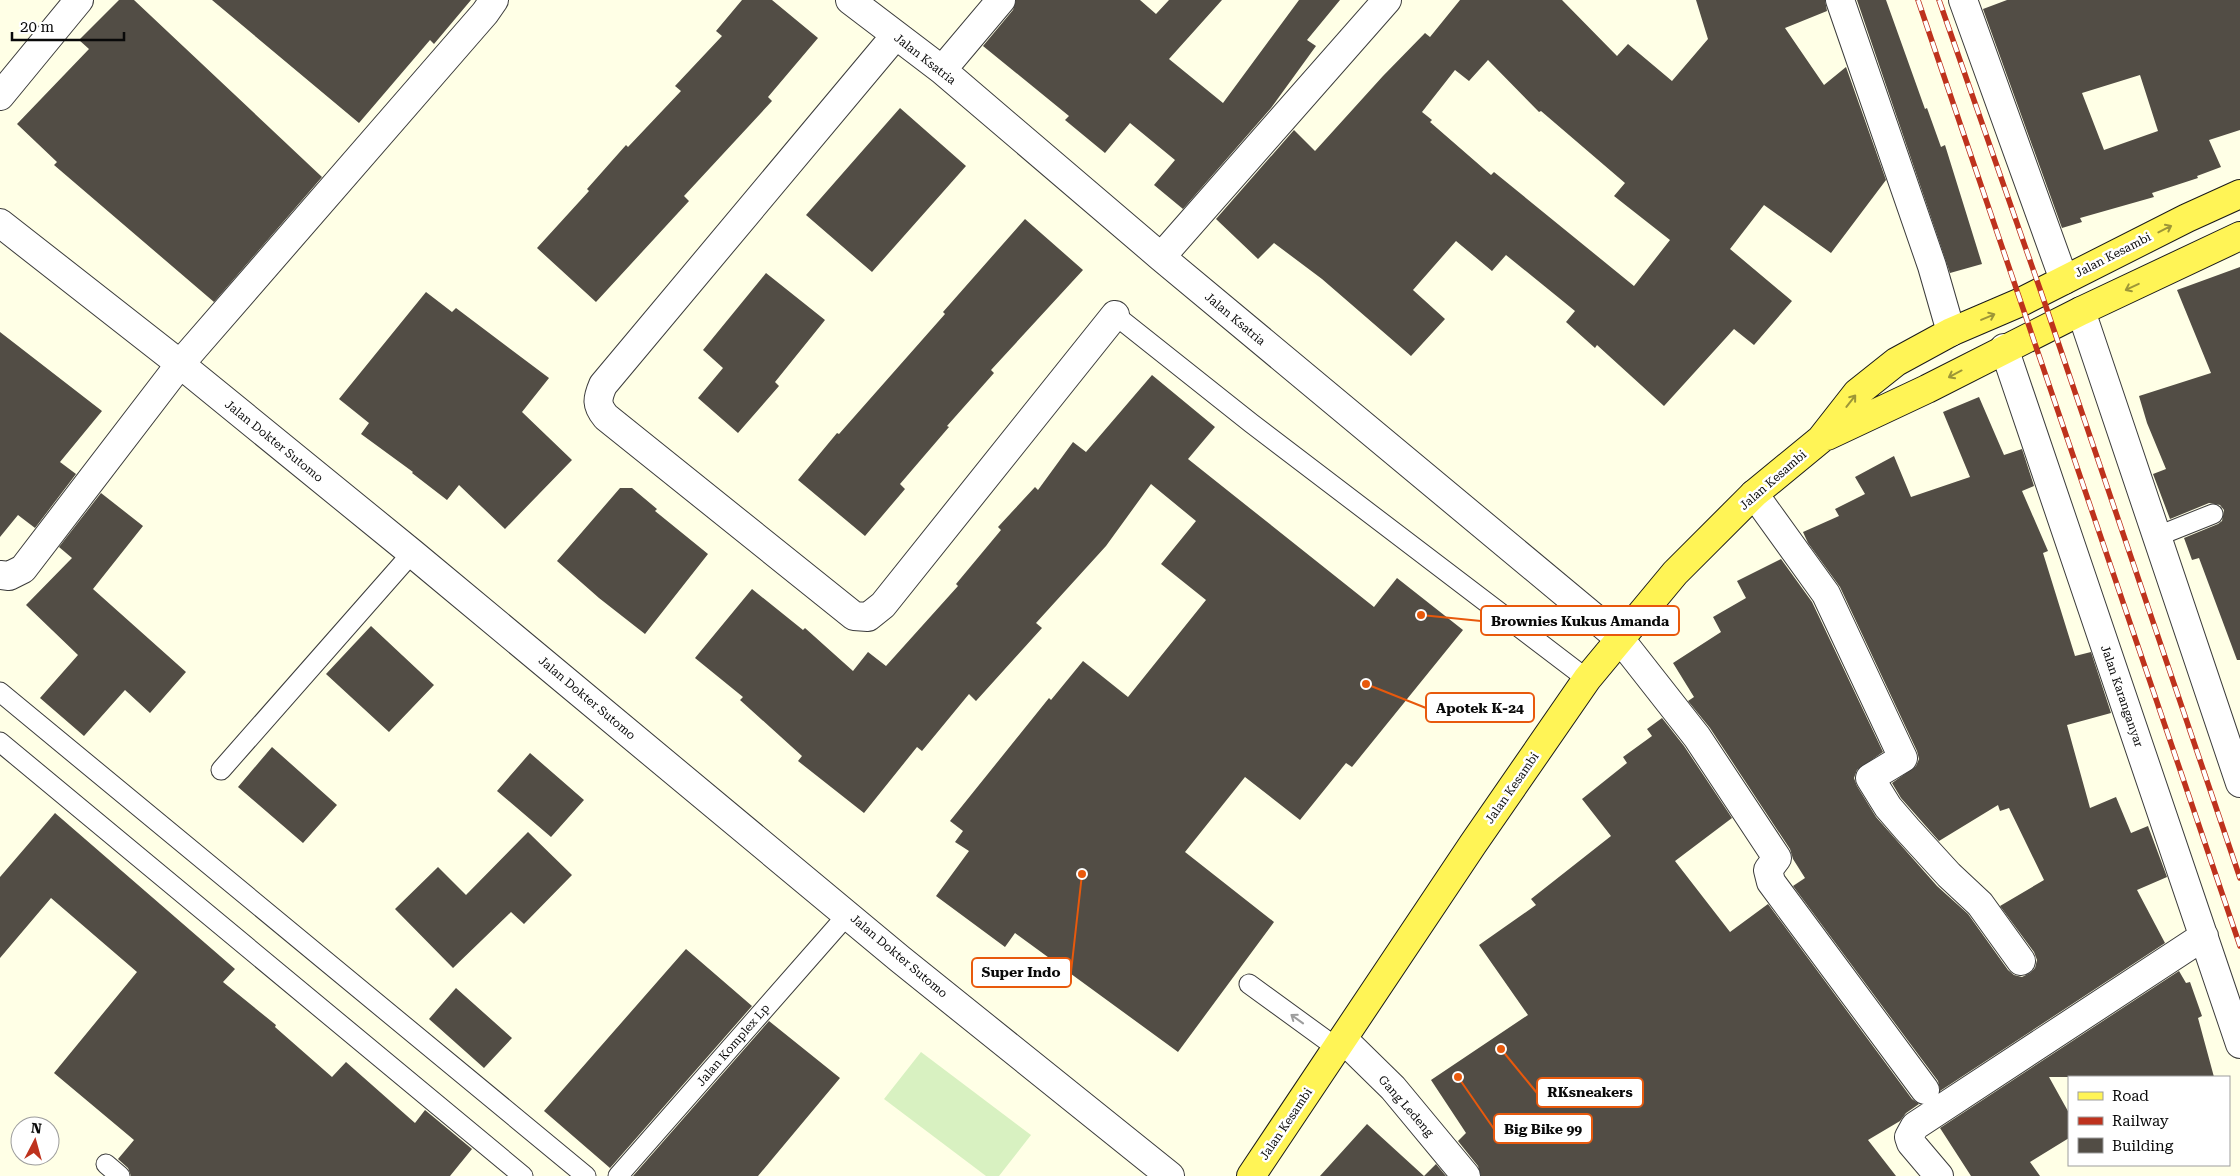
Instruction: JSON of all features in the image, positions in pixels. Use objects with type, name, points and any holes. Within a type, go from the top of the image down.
[{"type":"main road","name":"Jalan Kesambi","points":[[1251,1176],[1473,844],[1587,679],[1675,573],[1754,494],[1821,439],[1857,393],[1896,362],[1951,332],[2021,302],[2187,218],[2240,194]]},
{"type":"main road","name":"Jalan Kesambi","points":[[1821,439],[1927,389],[2004,348],[2240,236]]},
{"type":"street","points":[[0,96],[79,0]]},
{"type":"street","points":[[0,575],[9,576],[23,569],[180,364],[485,13],[494,0]]},
{"type":"street","name":"Jalan Ksatria","points":[[850,0],[942,70],[1161,257],[1620,639],[1697,737],[1777,858],[1768,870],[1771,882],[1924,1090]]},
{"type":"street","points":[[942,70],[1001,0]]},
{"type":"street","points":[[1161,257],[1387,0]]},
{"type":"street","points":[[1840,0],[1932,266],[1951,332]]},
{"type":"street","points":[[1963,0],[2064,280]]},
{"type":"street","points":[[895,36],[603,385],[597,401],[598,408],[606,417],[854,616],[868,617],[883,605],[1115,315]]},
{"type":"street","name":"Jalan Dokter Sutomo","points":[[0,224],[180,364],[412,553],[900,959],[1170,1176]]},
{"type":"street","points":[[2081,311],[2240,783]]},
{"type":"street","name":"Jalan Karanganyar","points":[[2004,348],[2240,1044]]},
{"type":"street","points":[[1754,494],[1826,594],[1903,758],[1870,778],[1888,807],[1907,829],[1949,875],[1980,904],[2021,962]]},
{"type":"street","points":[[1939,1176],[1911,1143],[1910,1137],[1915,1126],[2204,936]]},
{"type":"street","name":"Gang Ledeng","points":[[1340,1044],[1393,1088],[1466,1176]]},
{"type":"lane","points":[[1115,315],[1251,423],[1587,679]]},
{"type":"lane","points":[[2158,536],[2213,514]]},
{"type":"lane","points":[[222,770],[412,553]]},
{"type":"lane","points":[[0,692],[586,1176]]},
{"type":"lane","points":[[0,742],[523,1176]]},
{"type":"lane","name":"Jalan Komplex Lp","points":[[618,1176],[848,914]]},
{"type":"lane","points":[[1249,984],[1340,1044]]},
{"type":"green space","points":[[921,1052],[1031,1135],[999,1176],[986,1176],[884,1099]]},
{"type":"building","points":[[119,0],[134,0],[322,177],[214,302],[54,165],[57,162],[17,124],[89,49],[79,40]]},
{"type":"building","points":[[212,0],[471,0],[434,44],[430,40],[359,123]]},
{"type":"building","points":[[742,0],[772,0],[818,38],[768,97],[772,101],[684,196],[689,201],[596,302],[537,248],[589,191],[587,189],[626,145],[628,147],[681,91],[675,86],[722,36],[716,31]]},
{"type":"building","points":[[1016,0],[1140,0],[1156,14],[1169,0],[1222,0],[1169,59],[1223,103],[1299,0],[1340,0],[1307,40],[1316,46],[1271,108],[1183,209],[1154,185],[1175,160],[1130,123],[1105,153],[1065,120],[1069,116],[983,46],[1013,10]]},
{"type":"building","points":[[1460,0],[1562,0],[1617,56],[1628,44],[1672,81],[1708,39],[1696,0],[1825,0],[1827,11],[1785,28],[1824,85],[1846,67],[1886,180],[1831,253],[1764,205],[1730,249],[1792,301],[1754,345],[1734,329],[1664,406],[1597,345],[1595,348],[1566,322],[1575,311],[1506,255],[1492,271],[1456,241],[1413,290],[1445,319],[1411,356],[1322,279],[1274,243],[1258,259],[1216,219],[1294,130],[1315,151],[1425,33],[1430,37]],"holes":[[[1488,60],[1539,112],[1541,111],[1625,183],[1614,196],[1670,240],[1634,286],[1494,172],[1491,175],[1430,122],[1432,120],[1422,112],[1455,70],[1469,81]]]},
{"type":"building","points":[[1857,0],[1886,0],[1925,109],[1927,108],[1941,147],[1945,145],[1982,264],[1950,273]]},
{"type":"building","points":[[2007,0],[2240,0],[2240,130],[2209,140],[2221,167],[2197,176],[2198,178],[2152,193],[2154,197],[2080,218],[2082,222],[2062,228],[1983,9]],"holes":[[[2140,75],[2158,131],[2104,150],[2082,93]]]},
{"type":"building","points":[[900,108],[966,166],[872,272],[806,215]]},
{"type":"building","points":[[1025,219],[1083,270],[991,370],[994,373],[947,426],[949,427],[900,484],[905,489],[865,536],[798,480],[837,433],[839,434],[945,314],[943,312]]},
{"type":"building","points":[[2240,267],[2240,660],[2237,660],[2199,558],[2192,560],[2184,538],[2218,524],[2222,521],[2224,510],[2220,505],[2209,503],[2170,519],[2153,474],[2166,469],[2147,423],[2139,396],[2211,373],[2177,290]]},
{"type":"building","points":[[766,273],[825,320],[775,382],[779,386],[738,433],[698,398],[723,368],[703,350]]},
{"type":"building","points":[[426,292],[452,312],[456,308],[549,378],[522,412],[572,460],[505,529],[459,485],[447,500],[413,472],[361,434],[369,423],[339,399]]},
{"type":"building","points":[[0,332],[102,411],[60,462],[76,474],[35,528],[18,515],[0,537]]},
{"type":"building","points":[[1152,375],[1215,427],[1188,459],[1374,607],[1397,578],[1463,630],[1352,767],[1346,763],[1300,820],[1245,777],[1185,852],[1274,922],[1178,1052],[1015,933],[1005,947],[936,896],[969,851],[955,842],[963,831],[950,821],[1049,698],[1051,700],[1083,661],[1128,697],[1206,600],[1161,564],[1196,521],[1151,484],[1106,546],[1036,623],[1042,628],[976,701],[969,694],[922,751],[917,747],[864,813],[798,761],[802,756],[740,700],[743,697],[695,658],[752,589],[803,630],[805,628],[853,671],[868,652],[886,666],[958,586],[956,584],[1001,530],[998,527],[1035,487],[1038,490],[1073,442],[1086,452]]},
{"type":"building","points":[[1979,397],[2004,455],[2022,449],[2034,486],[2022,491],[2048,551],[2043,553],[2075,656],[2091,652],[2111,713],[2067,725],[2090,808],[2116,797],[2131,833],[2148,826],[2167,877],[2137,890],[2165,943],[1940,1091],[1938,1081],[1793,886],[1805,878],[1793,859],[1790,849],[1710,728],[1688,701],[1694,697],[1673,663],[1721,632],[1713,617],[1746,598],[1737,581],[1781,559],[1812,602],[1883,752],[1857,770],[1854,778],[1857,786],[1876,817],[1937,886],[1968,914],[2008,970],[2014,975],[2022,977],[2030,973],[2035,968],[2037,960],[2034,952],[2000,906],[2044,880],[2009,808],[2000,811],[1998,805],[1939,841],[1901,798],[1892,783],[1916,766],[1919,759],[1917,751],[1840,587],[1808,543],[1803,532],[1839,516],[1835,509],[1865,494],[1855,477],[1894,456],[1911,497],[1970,477],[1943,412]]},
{"type":"building","points":[[620,488],[632,488],[657,509],[655,511],[708,554],[645,634],[599,598],[557,561]]},
{"type":"building","points":[[101,493],[143,526],[93,589],[186,672],[150,713],[125,690],[84,736],[40,698],[78,655],[26,605],[72,558],[59,547]]},
{"type":"building","points":[[371,626],[434,685],[389,732],[326,674]]},
{"type":"building","points":[[1662,718],[1684,746],[1732,818],[1675,861],[1730,932],[1768,904],[1912,1099],[1919,1104],[1906,1113],[1900,1121],[1868,1140],[1896,1176],[1481,1176],[1478,1166],[1458,1141],[1466,1133],[1431,1080],[1528,1015],[1479,945],[1536,905],[1531,899],[1611,836],[1582,799],[1627,763],[1623,757],[1652,736],[1647,729]]},
{"type":"building","points":[[272,747],[337,805],[303,843],[238,787]]},
{"type":"building","points":[[530,753],[584,800],[551,837],[497,791]]},
{"type":"building","points":[[55,813],[235,969],[223,982],[276,1025],[275,1027],[332,1077],[346,1062],[415,1123],[425,1110],[472,1149],[450,1176],[131,1176],[128,1168],[118,1159],[134,1140],[54,1073],[137,972],[51,898],[0,958],[0,877]]},
{"type":"building","points":[[528,832],[572,875],[524,924],[511,912],[453,968],[395,909],[438,867],[466,895]]},
{"type":"building","points":[[686,949],[752,1006],[610,1168],[544,1111]]},
{"type":"building","points":[[2179,971],[2186,983],[2190,982],[2202,1016],[2198,1018],[2214,1076],[2049,1077],[2068,1111],[2068,1139],[2030,1162],[2040,1176],[1971,1176],[1940,1128]]},
{"type":"building","points":[[456,988],[512,1038],[484,1068],[429,1019]]},
{"type":"building","points":[[769,1021],[840,1078],[758,1176],[633,1176]]},
{"type":"building","points":[[1367,1124],[1424,1176],[1320,1176]]},
{"type":"building","points":[[1436,1164],[1446,1176],[1424,1176]]},
{"type":"railway","points":[[1918,0],[2240,946]]},
{"type":"railway","points":[[1939,0],[2041,292],[2240,878]]},
{"type":"place","name":"Brownies Kukus Amanda","points":[[1421,615]]},
{"type":"place","name":"Apotek K-24","points":[[1366,684]]},
{"type":"place","name":"Super Indo","points":[[1082,874]]},
{"type":"place","name":"RKsneakers","points":[[1501,1049]]},
{"type":"place","name":"Big Bike 99","points":[[1458,1077]]}]
